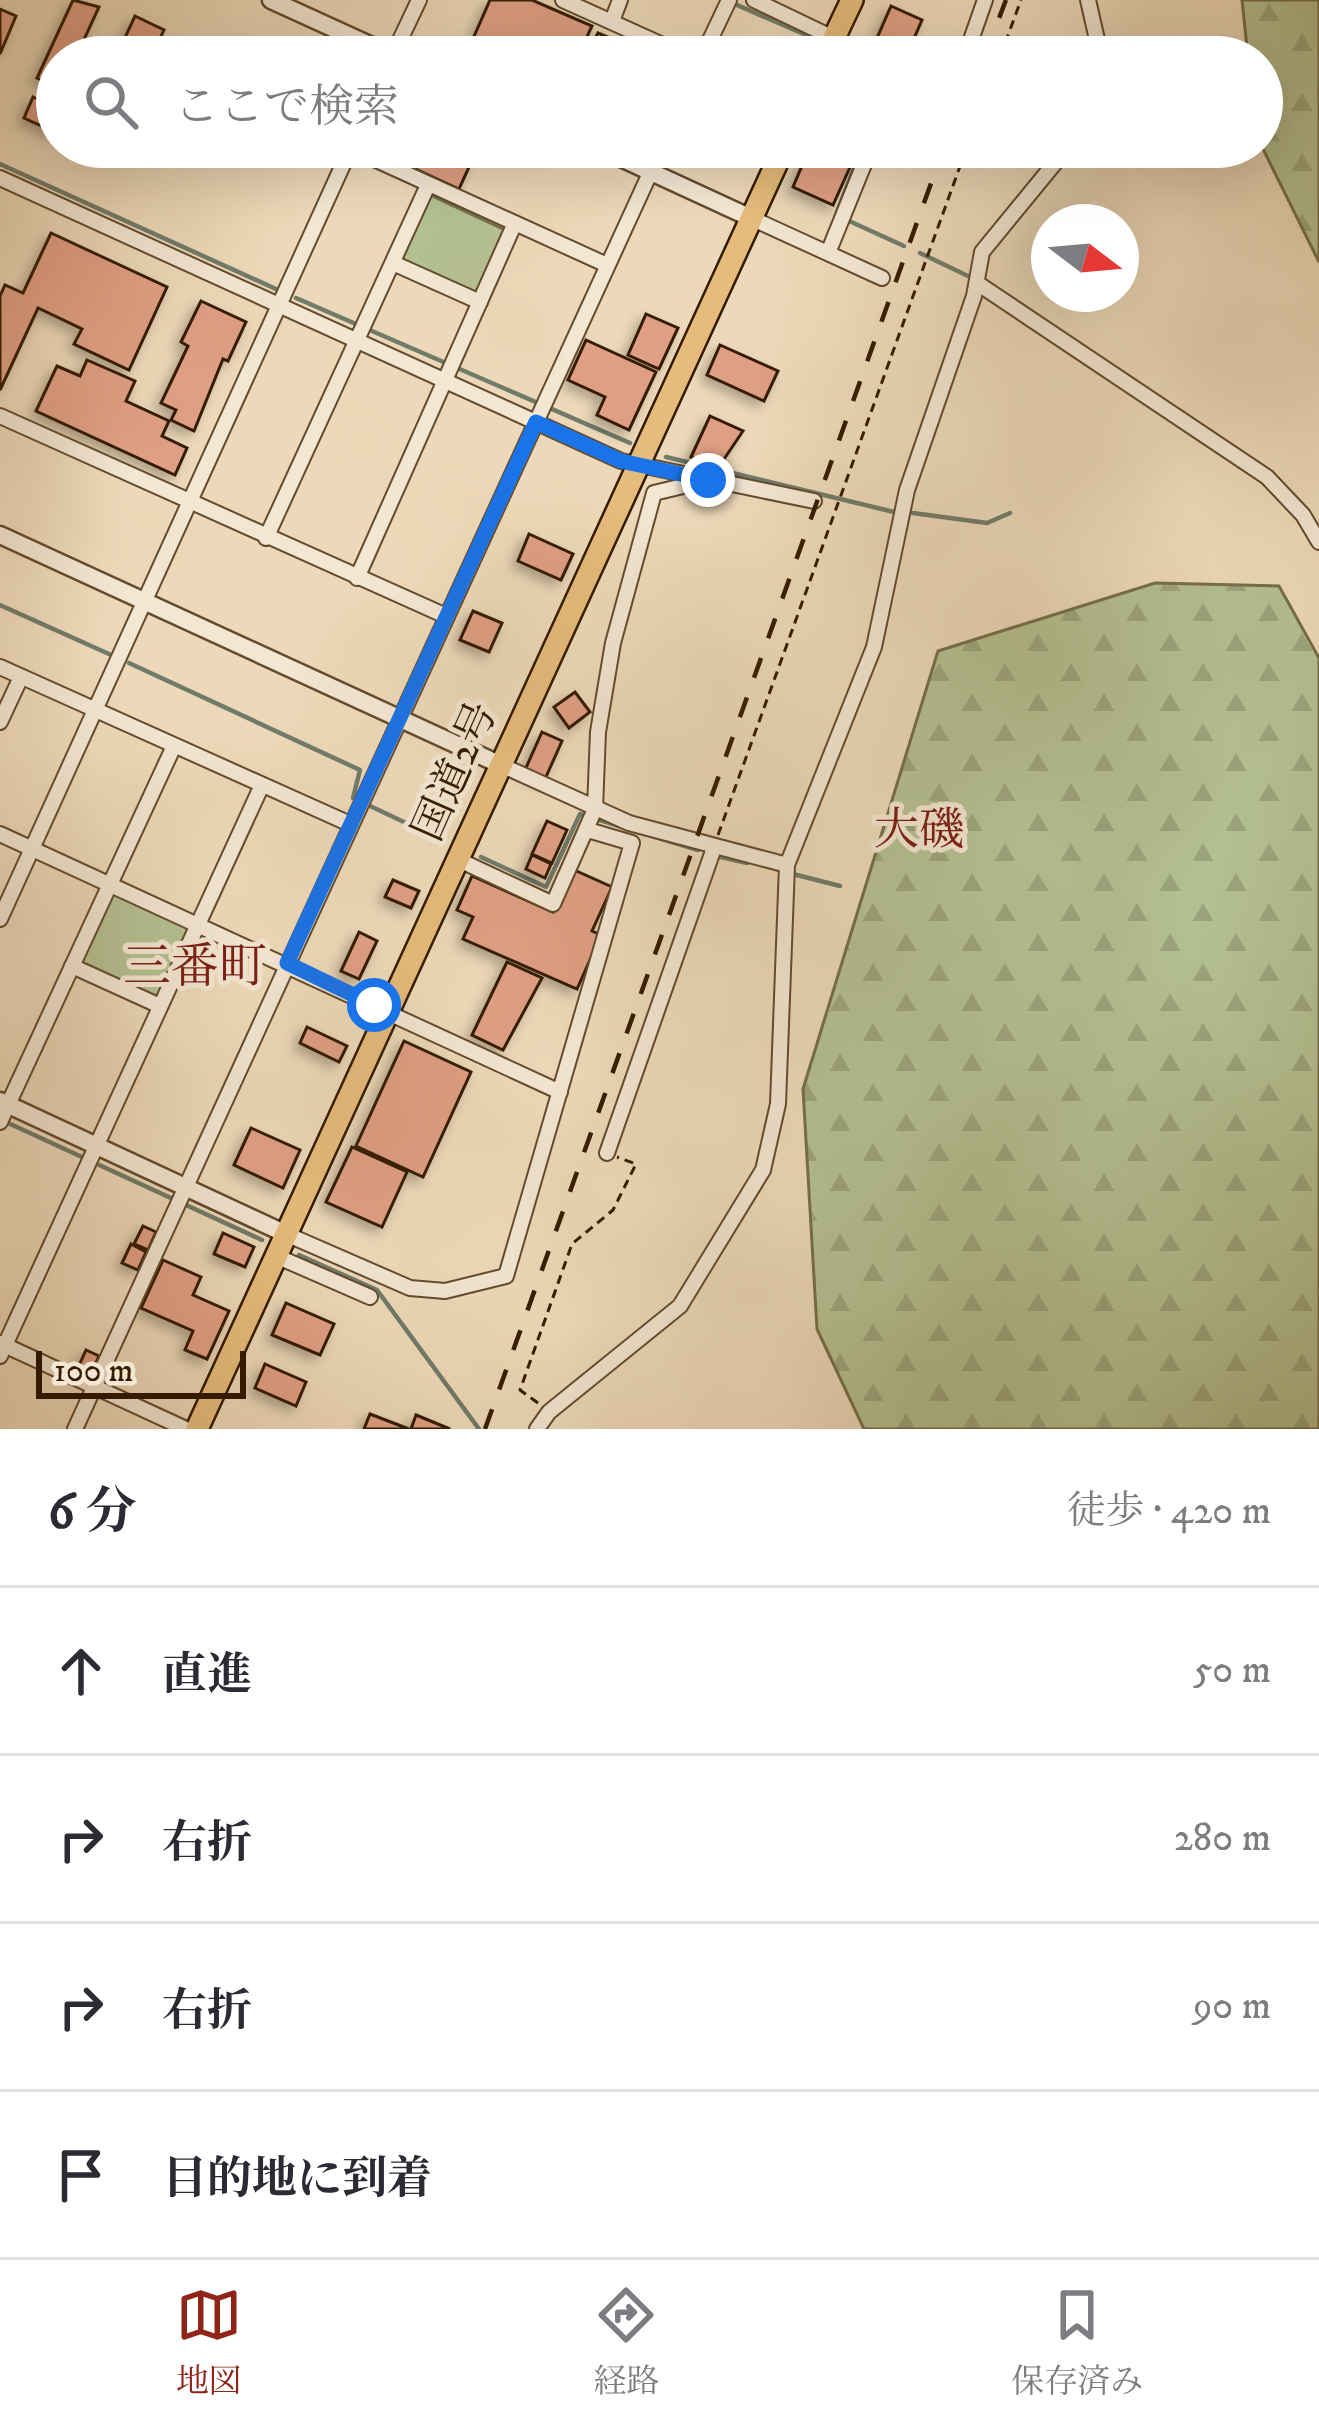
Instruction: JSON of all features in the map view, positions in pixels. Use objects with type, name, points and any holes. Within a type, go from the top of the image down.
[{"type":"highway","points":[[835,36],[852,0]]},
{"type":"highway","name":"国道2号","points":[[197,1429],[774,168]]},
{"type":"street","points":[[271,0],[350,36]]},
{"type":"street","points":[[403,36],[419,0]]},
{"type":"street","points":[[563,0],[644,36]]},
{"type":"street","points":[[612,21],[620,0]]},
{"type":"street","points":[[754,0],[812,36]]},
{"type":"street","points":[[972,36],[985,0]]},
{"type":"street","points":[[1088,0],[1096,36]]},
{"type":"street","points":[[712,36],[728,3]]},
{"type":"street","points":[[0,919],[342,168]]},
{"type":"street","points":[[394,168],[607,266]]},
{"type":"street","points":[[644,168],[882,278]]},
{"type":"street","points":[[75,1429],[652,168]]},
{"type":"street","points":[[828,253],[862,168]]},
{"type":"street","points":[[537,1429],[549,1412],[680,1306],[763,1170],[778,1104],[787,865],[878,634],[907,490],[977,283],[986,242],[1049,168]]},
{"type":"street","points":[[0,178],[280,304],[451,370],[639,466],[814,501]]},
{"type":"street","points":[[266,538],[428,185]]},
{"type":"street","points":[[357,578],[514,225]]},
{"type":"street","points":[[393,263],[480,302]]},
{"type":"street","points":[[977,283],[1267,476],[1304,515],[1319,542]]},
{"type":"street","points":[[0,416],[446,616]]},
{"type":"street","points":[[459,860],[553,904],[591,819],[598,732],[613,643],[654,493],[708,480]]},
{"type":"street","points":[[0,536],[502,765],[632,843],[506,1276],[446,1292],[410,1288],[286,1234],[181,1196],[3,1111],[174,746]]},
{"type":"street","points":[[0,668],[350,824]]},
{"type":"street","points":[[0,722],[21,677]]},
{"type":"street","points":[[186,1429],[2,1348],[262,785]]},
{"type":"street","points":[[591,819],[712,853],[787,865]]},
{"type":"street","points":[[0,834],[560,1092]]},
{"type":"street","points":[[607,1153],[712,853]]},
{"type":"street","points":[[72,966],[160,1006]]},
{"type":"street","points":[[276,1256],[370,1298]]},
{"type":"path","points":[[1008,36],[1021,0]]},
{"type":"path","points":[[712,853],[959,168]]},
{"type":"path","points":[[549,1412],[520,1390],[572,1244],[613,1210],[636,1164],[607,1153]]},
{"type":"green space","points":[[1242,0],[1319,0],[1319,262],[1272,168],[1283,168],[1283,36],[1246,36]]},
{"type":"green space","points":[[430,195],[505,230],[476,295],[401,262]]},
{"type":"green space","points":[[1155,583],[1279,586],[1319,658],[1319,1429],[864,1429],[817,1329],[803,1089],[938,651]]},
{"type":"green space","points":[[110,884],[198,924],[160,1006],[72,966]]},
{"type":"building","points":[[73,0],[99,7],[86,36],[56,36]]},
{"type":"building","points":[[490,0],[532,0],[592,26],[587,36],[474,36]]},
{"type":"building","points":[[891,6],[922,20],[915,36],[878,36]]},
{"type":"building","points":[[0,9],[16,16],[0,54]]},
{"type":"building","points":[[135,16],[164,30],[161,36],[126,36]]},
{"type":"building","points":[[33,97],[36,98],[36,123],[24,118]]},
{"type":"building","points":[[414,168],[468,168],[459,189]]},
{"type":"building","points":[[801,168],[850,168],[833,205],[793,187]]},
{"type":"building","points":[[51,233],[167,287],[129,370],[74,344],[82,329],[38,308],[0,390],[0,296],[5,285],[23,293]]},
{"type":"building","points":[[201,301],[246,322],[228,361],[223,359],[194,431],[171,420],[176,410],[161,403],[188,346],[181,342]]},
{"type":"building","points":[[646,314],[678,328],[659,369],[628,355]]},
{"type":"building","points":[[586,340],[656,372],[629,430],[597,415],[605,397],[568,380]]},
{"type":"building","points":[[720,345],[778,371],[764,401],[707,375]]},
{"type":"building","points":[[87,360],[135,381],[126,401],[169,421],[162,436],[187,448],[175,475],[36,411],[57,366],[80,376]]},
{"type":"building","points":[[710,416],[743,431],[718,468],[691,457]]},
{"type":"building","points":[[529,534],[573,554],[561,580],[518,561]]},
{"type":"building","points":[[473,611],[502,623],[489,652],[460,640]]},
{"type":"building","points":[[575,692],[590,712],[569,728],[554,707]]},
{"type":"building","points":[[542,732],[562,741],[545,779],[525,770]]},
{"type":"building","points":[[547,821],[567,830],[552,863],[532,854]]},
{"type":"building","points":[[532,855],[551,864],[545,878],[526,869]]},
{"type":"building","points":[[572,869],[612,887],[592,931],[601,935],[577,989],[463,939],[473,917],[457,910],[472,876],[553,912]]},
{"type":"building","points":[[393,880],[419,891],[411,908],[385,897]]},
{"type":"building","points":[[359,932],[377,941],[359,979],[341,971]]},
{"type":"building","points":[[507,962],[542,978],[503,1050],[472,1035]]},
{"type":"building","points":[[307,1027],[347,1046],[339,1062],[300,1043]]},
{"type":"building","points":[[404,1041],[471,1072],[423,1177],[356,1146]]},
{"type":"building","points":[[251,1128],[300,1150],[283,1188],[234,1165]]},
{"type":"building","points":[[352,1147],[407,1172],[382,1227],[326,1202]]},
{"type":"building","points":[[143,1226],[156,1232],[148,1250],[134,1244]]},
{"type":"building","points":[[223,1233],[254,1247],[245,1267],[214,1254]]},
{"type":"building","points":[[131,1244],[146,1252],[138,1270],[122,1263]]},
{"type":"building","points":[[163,1260],[201,1277],[193,1295],[229,1311],[207,1359],[185,1350],[193,1331],[141,1308]]},
{"type":"building","points":[[286,1303],[334,1324],[320,1355],[272,1335]]},
{"type":"building","points":[[86,1350],[99,1356],[90,1376],[77,1370]]},
{"type":"building","points":[[265,1364],[306,1382],[296,1406],[255,1388]]},
{"type":"building","points":[[370,1414],[409,1429],[364,1429]]},
{"type":"building","points":[[416,1415],[450,1429],[411,1429]]},
{"type":"waterway","points":[[730,2],[808,36]]},
{"type":"waterway","points":[[0,164],[276,289]]},
{"type":"waterway","points":[[854,168],[836,215],[904,246]]},
{"type":"waterway","points":[[920,253],[968,276]]},
{"type":"waterway","points":[[296,298],[630,443]]},
{"type":"waterway","points":[[666,457],[894,512]]},
{"type":"waterway","points":[[913,513],[987,523],[1010,513]]},
{"type":"waterway","points":[[0,605],[109,654]]},
{"type":"waterway","points":[[129,663],[360,770],[353,798]]},
{"type":"waterway","points":[[368,805],[444,841]]},
{"type":"waterway","points":[[481,857],[546,887],[580,814],[698,850]]},
{"type":"waterway","points":[[712,855],[747,863]]},
{"type":"waterway","points":[[793,874],[840,886]]},
{"type":"waterway","points":[[6,1122],[262,1240]]},
{"type":"waterway","points":[[299,1255],[377,1290],[479,1429]]},
{"type":"railway","points":[[992,36],[1006,0]]},
{"type":"railway","points":[[485,1429],[936,168]]},
{"type":"district","name":"大磯","points":[[919,831]]},
{"type":"district","name":"三番町","points":[[195,968]]},
{"type":"route","points":[[374,1005],[287,963],[536,422],[621,461],[708,480]]}]
